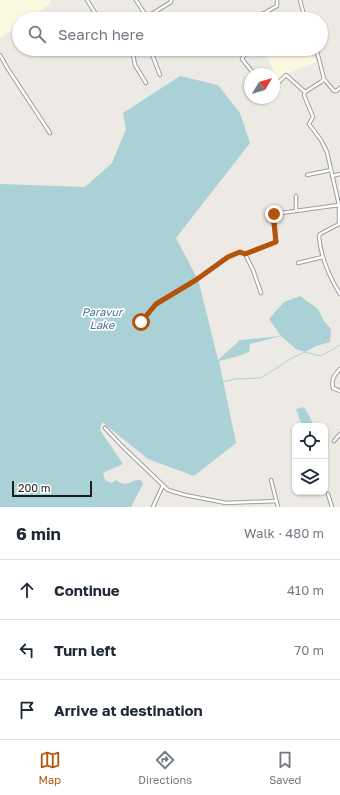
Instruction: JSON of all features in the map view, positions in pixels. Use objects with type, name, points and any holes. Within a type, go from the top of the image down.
[{"type":"street","points":[[136,0],[144,12]]},
{"type":"street","points":[[157,12],[171,2],[171,0]]},
{"type":"street","points":[[266,12],[277,6],[277,0]]},
{"type":"street","points":[[300,0],[303,12]]},
{"type":"street","points":[[86,5],[88,1]]},
{"type":"street","points":[[88,1],[95,12]]},
{"type":"street","points":[[0,55],[50,133]]},
{"type":"street","points":[[134,56],[135,65],[146,83]]},
{"type":"street","points":[[153,56],[160,75]]},
{"type":"street","points":[[244,56],[242,59],[249,68]]},
{"type":"street","points":[[319,56],[324,79],[334,90],[336,91],[340,88]]},
{"type":"street","points":[[280,81],[286,75],[305,92],[305,96],[313,117],[309,124],[321,140],[327,152],[339,205],[339,224],[320,236],[320,244],[335,285],[340,294]]},
{"type":"street","points":[[305,92],[324,79]]},
{"type":"street","points":[[307,175],[332,170]]},
{"type":"street","points":[[332,176],[340,174]]},
{"type":"street","points":[[296,196],[296,210]]},
{"type":"street","points":[[141,322],[156,304],[196,280],[228,257],[240,252],[245,254],[276,242],[274,214],[339,205]]},
{"type":"street","points":[[245,254],[253,270],[261,293]]},
{"type":"street","points":[[298,263],[324,257]]},
{"type":"street","points":[[340,369],[333,377],[332,382],[333,388],[340,391]]},
{"type":"street","points":[[105,428],[168,490],[226,503],[276,501]]},
{"type":"street","points":[[334,441],[340,434]]},
{"type":"street","points":[[271,480],[278,507]]},
{"type":"street","points":[[154,507],[162,485]]},
{"type":"street","points":[[328,494],[332,507]]},
{"type":"shaded area","points":[[0,0],[49,0],[51,3],[38,12],[12,12],[12,30],[0,38]]},
{"type":"shaded area","points":[[267,56],[313,56],[316,62],[280,78],[280,68],[272,68]]},
{"type":"water","name":"Paravur Lake","points":[[180,76],[218,85],[240,113],[250,143],[176,238],[199,282],[218,360],[240,340],[281,336],[250,344],[249,352],[219,361],[236,443],[194,476],[148,459],[102,422],[100,430],[123,464],[103,473],[105,480],[112,483],[116,480],[120,483],[126,484],[141,480],[143,484],[131,507],[0,507],[0,184],[85,187],[112,163],[126,129],[123,113]]},
{"type":"water","points":[[300,296],[318,309],[324,321],[331,329],[330,342],[316,346],[305,352],[296,349],[281,336],[269,319],[284,302]]},
{"type":"water","points":[[304,407],[313,423],[301,423],[296,409]]},
{"type":"waterway","points":[[222,382],[235,379],[261,378],[292,358],[305,352],[321,356],[340,345]]},
{"type":"route","points":[[141,322],[156,304],[196,280],[228,257],[240,252],[245,254],[276,242],[274,214]]}]
